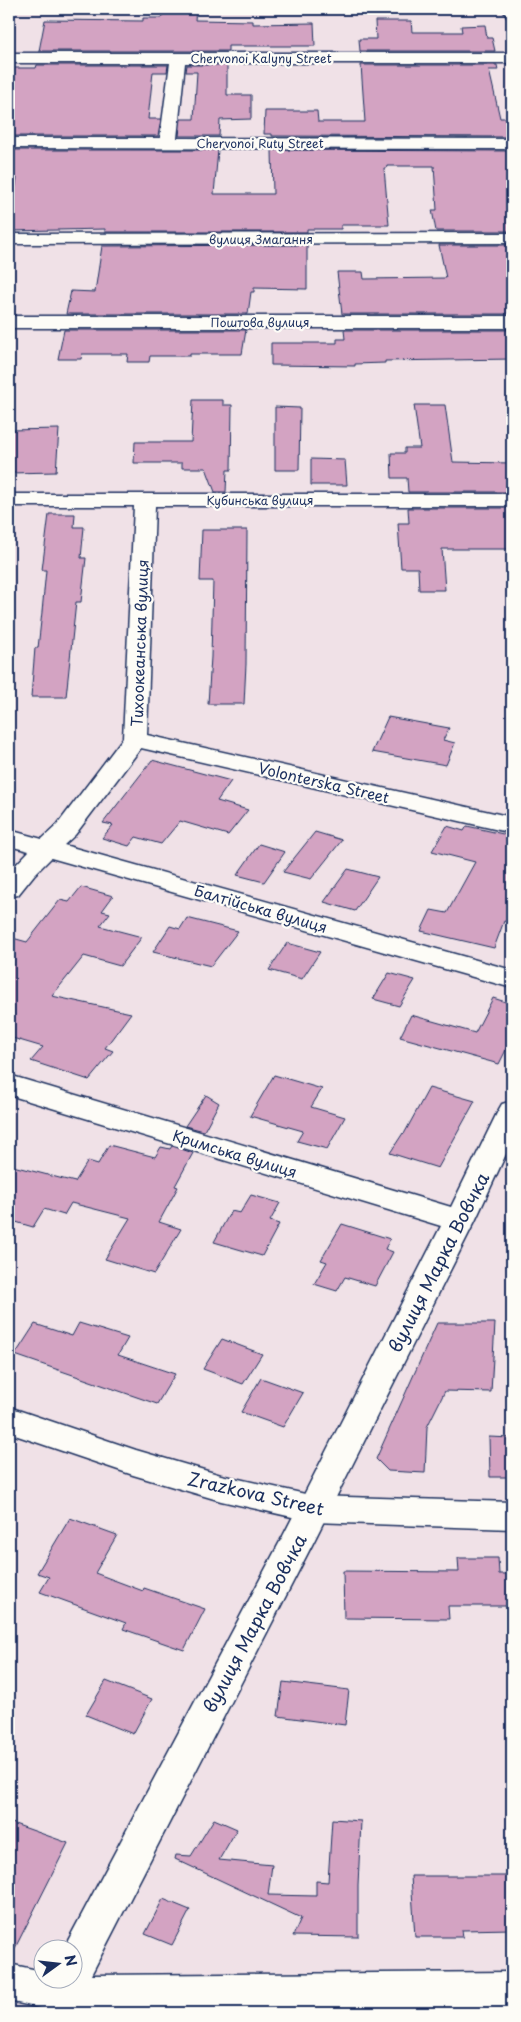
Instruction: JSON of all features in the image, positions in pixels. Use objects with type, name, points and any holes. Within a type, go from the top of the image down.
[{"type":"street","points":[[511,9],[512,14]]},
{"type":"street","name":"Chervonoi Kalyny Street","points":[[9,58],[512,58]]},
{"type":"street","points":[[168,143],[178,58]]},
{"type":"street","name":"Chervonoi Ruty Street","points":[[9,144],[512,144]]},
{"type":"street","name":"вулиця Змагання","points":[[9,239],[512,238]]},
{"type":"street","name":"Поштова вулиця","points":[[9,322],[512,322]]},
{"type":"street","name":"Кубинська вулиця","points":[[9,500],[512,500]]},
{"type":"street","name":"Тихоокеанська вулиця","points":[[9,889],[25,869],[66,830],[135,739],[145,500]]},
{"type":"street","name":"Volonterska Street","points":[[135,739],[512,825]]},
{"type":"street","name":"Балтійська вулиця","points":[[9,838],[512,979]]},
{"type":"street","name":"Кримська вулиця","points":[[9,1085],[460,1221]]},
{"type":"street","name":"вулиця Марка Вовчка","points":[[82,1954],[314,1509],[460,1221],[512,1111]]},
{"type":"street","name":"Zrazkova Street","points":[[9,1420],[134,1462],[221,1488],[314,1509],[512,1516]]},
{"type":"street","points":[[9,1983],[32,1986]]},
{"type":"street","points":[[63,1990],[512,1991]]},
{"type":"building","points":[[164,9],[196,9],[195,20],[253,21],[253,24],[314,23],[315,46],[228,46],[228,51],[39,51],[45,20],[143,21],[143,18],[162,18]]},
{"type":"building","points":[[375,21],[411,21],[412,32],[462,32],[461,26],[485,25],[487,38],[492,38],[495,51],[360,51],[359,39],[376,39]]},
{"type":"building","points":[[37,65],[168,65],[167,72],[153,72],[148,119],[161,119],[158,136],[9,136],[9,68],[36,68]]},
{"type":"building","points":[[187,65],[227,65],[227,95],[251,95],[251,119],[220,120],[219,136],[179,136],[181,119],[194,119],[197,72],[186,72]]},
{"type":"building","points":[[361,65],[497,65],[498,70],[489,70],[500,118],[508,118],[510,137],[272,136],[272,134],[264,134],[265,111],[317,111],[318,122],[365,122]]},
{"type":"building","points":[[9,150],[218,150],[214,194],[273,194],[272,150],[512,151],[512,231],[436,231],[432,210],[437,210],[434,166],[387,166],[387,168],[384,168],[389,225],[341,225],[341,229],[307,229],[307,232],[105,232],[105,229],[9,231],[17,178],[9,178]]},
{"type":"building","points":[[307,245],[307,289],[254,288],[254,292],[251,292],[248,314],[66,314],[71,291],[95,292],[102,246]]},
{"type":"building","points":[[439,245],[512,245],[512,314],[342,314],[337,272],[363,272],[364,279],[446,278]]},
{"type":"building","points":[[64,330],[246,330],[242,354],[150,356],[149,362],[127,362],[128,354],[82,354],[81,359],[58,359]]},
{"type":"building","points":[[344,330],[512,330],[512,359],[385,361],[385,363],[355,364],[355,366],[271,365],[271,343],[337,343],[337,339],[345,339]]},
{"type":"building","points":[[193,400],[223,400],[223,405],[232,405],[231,470],[227,470],[226,492],[215,492],[206,468],[182,468],[182,463],[134,463],[135,442],[191,442]]},
{"type":"building","points":[[414,405],[445,405],[453,462],[512,463],[512,492],[408,492],[407,478],[392,478],[391,453],[405,453],[405,448],[420,448]]},
{"type":"building","points":[[275,407],[300,408],[299,470],[275,470]]},
{"type":"building","points":[[59,429],[56,472],[9,473],[9,430]]},
{"type":"building","points":[[311,459],[345,460],[347,485],[311,485]]},
{"type":"building","points":[[408,508],[512,508],[512,549],[442,549],[445,590],[419,590],[418,568],[401,568],[398,523],[409,523]]},
{"type":"building","points":[[49,514],[75,514],[74,527],[84,527],[81,558],[86,558],[81,602],[76,602],[66,697],[31,697],[35,648],[38,648],[42,612],[46,570],[42,570]]},
{"type":"building","points":[[202,530],[247,530],[244,704],[208,704],[213,581],[200,581]]},
{"type":"building","points":[[388,717],[449,728],[443,740],[455,743],[446,765],[372,752]]},
{"type":"building","points":[[152,760],[231,781],[217,801],[248,810],[228,835],[180,821],[161,844],[136,837],[129,846],[102,838],[113,825],[103,823]]},
{"type":"building","points":[[447,826],[464,831],[467,826],[512,836],[512,923],[504,921],[494,948],[421,931],[431,910],[447,913],[475,862],[432,851]]},
{"type":"building","points":[[315,832],[342,840],[311,879],[283,872]]},
{"type":"building","points":[[259,844],[285,852],[264,882],[237,875]]},
{"type":"building","points":[[348,869],[378,877],[355,911],[324,902]]},
{"type":"building","points":[[81,887],[113,896],[102,911],[110,913],[100,926],[142,937],[120,966],[84,956],[52,996],[131,1013],[105,1048],[113,1051],[89,1080],[31,1061],[43,1047],[9,1037],[9,937],[27,942],[60,900],[69,902]]},
{"type":"building","points":[[187,918],[238,931],[211,966],[153,952],[170,926],[180,929]]},
{"type":"building","points":[[287,943],[320,952],[302,979],[269,970]]},
{"type":"building","points":[[389,973],[415,980],[399,1006],[373,999]]},
{"type":"building","points":[[493,998],[512,1004],[512,1038],[499,1064],[400,1037],[411,1015],[475,1033]]},
{"type":"building","points":[[274,1075],[322,1089],[311,1107],[345,1117],[327,1149],[297,1141],[303,1131],[250,1116]]},
{"type":"building","points":[[429,1088],[475,1101],[438,1168],[390,1153],[404,1134]]},
{"type":"building","points":[[206,1095],[219,1103],[204,1131],[185,1126]]},
{"type":"building","points":[[109,1145],[155,1157],[161,1147],[170,1149],[172,1146],[193,1153],[175,1186],[178,1187],[159,1222],[181,1229],[154,1274],[105,1259],[130,1218],[71,1203],[64,1215],[44,1209],[33,1227],[9,1220],[9,1165],[75,1182],[88,1161],[98,1164]]},
{"type":"building","points":[[251,1195],[280,1203],[270,1221],[279,1224],[262,1256],[214,1242],[231,1211],[240,1213]]},
{"type":"building","points":[[342,1224],[390,1239],[385,1249],[393,1252],[375,1286],[345,1277],[337,1291],[314,1284],[327,1262],[321,1260]]},
{"type":"building","points":[[79,1323],[128,1338],[118,1355],[175,1374],[157,1404],[15,1355],[35,1324],[72,1336]]},
{"type":"building","points":[[437,1323],[495,1323],[491,1392],[445,1391],[427,1427],[425,1473],[388,1471],[376,1459]]},
{"type":"building","points":[[222,1339],[262,1354],[243,1384],[203,1369]]},
{"type":"building","points":[[261,1378],[303,1393],[283,1427],[241,1412]]},
{"type":"building","points":[[489,1437],[512,1438],[512,1477],[490,1477]]},
{"type":"building","points":[[70,1518],[117,1535],[95,1573],[143,1591],[144,1588],[205,1609],[184,1650],[123,1629],[126,1623],[40,1592],[49,1577],[37,1573]]},
{"type":"building","points":[[458,1558],[498,1558],[499,1574],[512,1574],[512,1606],[448,1606],[449,1619],[344,1618],[343,1571],[459,1572]]},
{"type":"building","points":[[106,1681],[152,1699],[133,1734],[86,1715]]},
{"type":"building","points":[[283,1682],[349,1690],[345,1725],[278,1716]]},
{"type":"building","points":[[214,1819],[237,1829],[219,1860],[272,1865],[268,1895],[316,1896],[316,1881],[328,1882],[332,1819],[361,1821],[358,1937],[293,1936],[301,1918],[175,1859],[176,1855],[191,1856]]},
{"type":"building","points":[[9,1822],[68,1843],[9,1960]]},
{"type":"building","points":[[411,1876],[512,1876],[512,1929],[462,1930],[463,1937],[415,1937]]},
{"type":"building","points":[[163,1899],[190,1910],[172,1945],[145,1934]]}]
